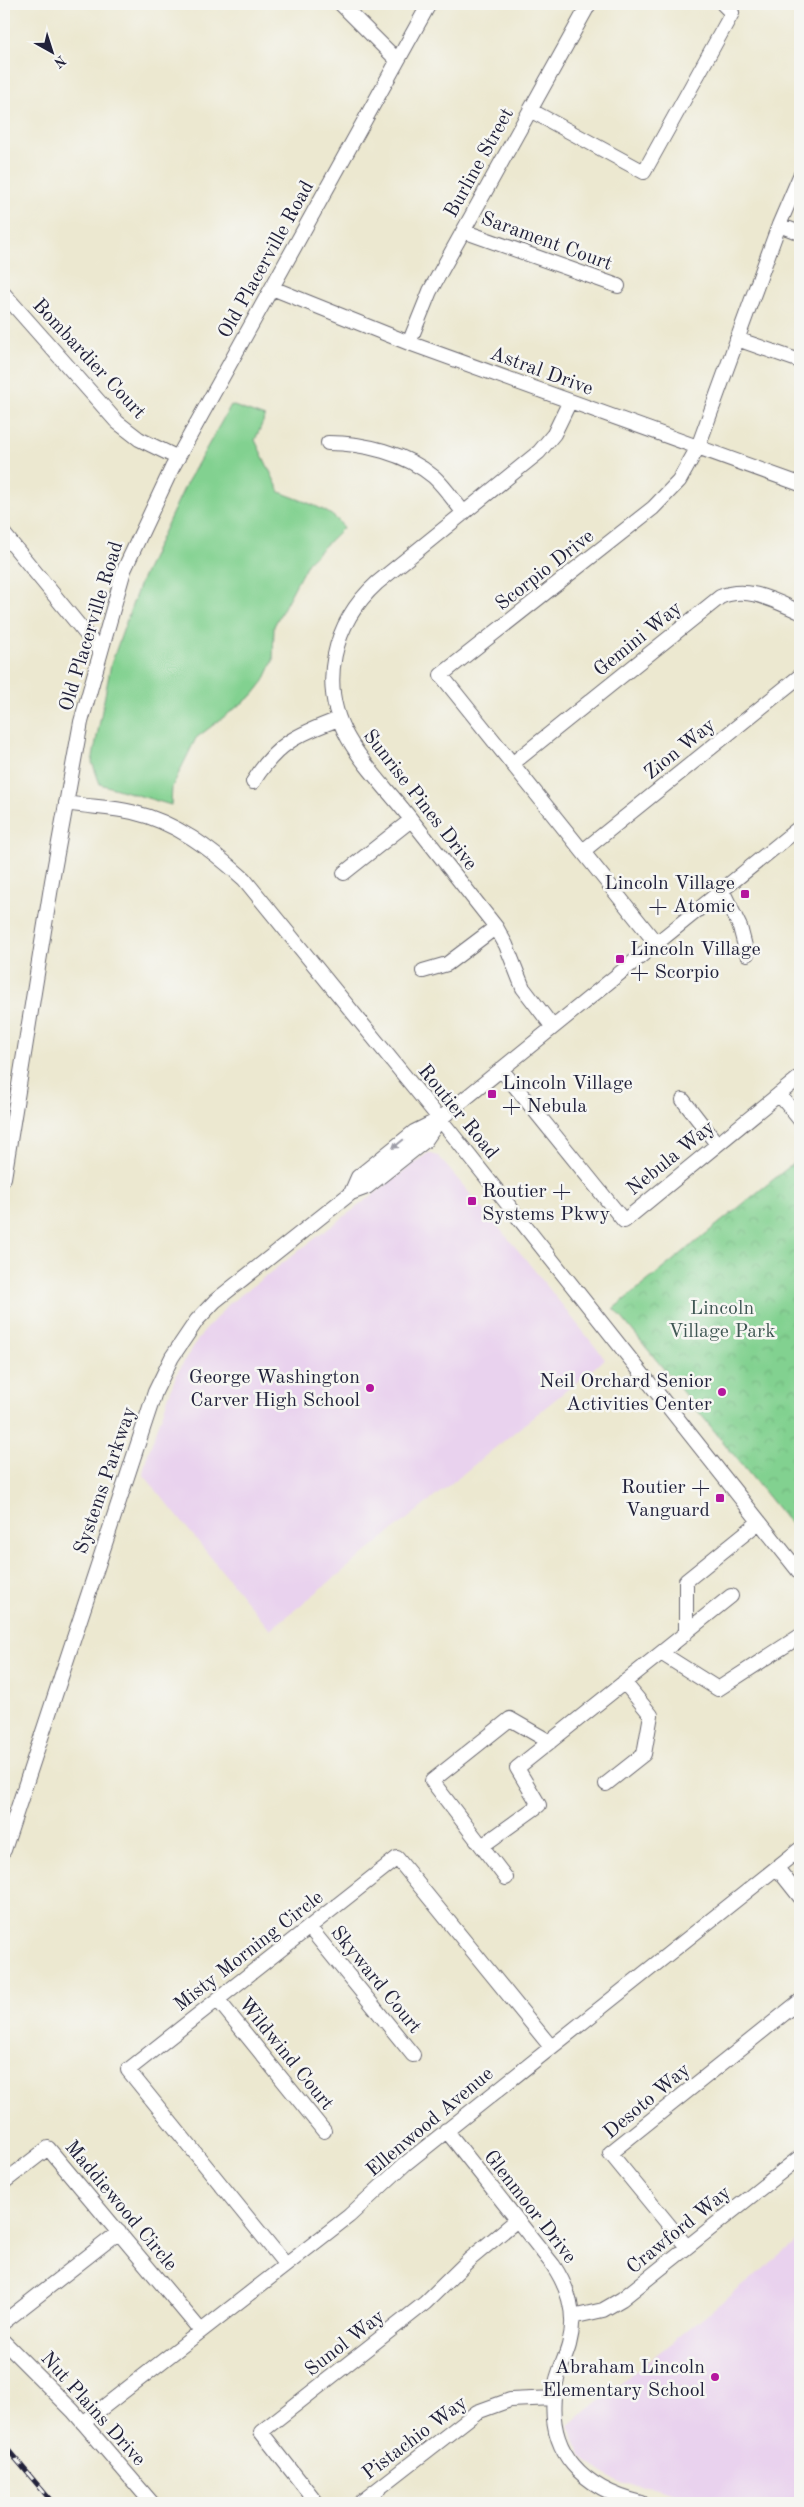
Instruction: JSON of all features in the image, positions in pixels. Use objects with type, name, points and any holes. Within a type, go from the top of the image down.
[{"type":"street","points":[[341,4],[396,59]]},
{"type":"street","name":"Old Placerville Road","points":[[4,1178],[81,722],[124,570],[152,508],[178,458],[396,59],[429,4]]},
{"type":"street","name":"Burline Street","points":[[409,344],[424,302],[589,4]]},
{"type":"street","points":[[530,110],[644,172],[732,13],[723,4]]},
{"type":"street","name":"Scorpio Drive","points":[[656,943],[441,675],[657,504],[679,481],[698,447],[779,226],[800,176]]},
{"type":"street","points":[[779,226],[800,233]]},
{"type":"street","name":"Sarament Court","points":[[463,231],[618,286]]},
{"type":"street","name":"Astral Drive","points":[[272,288],[409,344],[800,484]]},
{"type":"street","name":"Bombardier Court","points":[[4,294],[117,422],[139,439],[178,458]]},
{"type":"street","points":[[737,339],[800,361]]},
{"type":"street","name":"Sunrise Pines Drive","points":[[552,1026],[523,988],[506,945],[496,927],[353,745],[339,719],[332,687],[333,666],[340,634],[349,615],[361,598],[377,583],[540,452],[554,434],[570,401]]},
{"type":"street","points":[[328,443],[367,446],[415,465],[440,484],[464,513]]},
{"type":"street","points":[[4,534],[100,651]]},
{"type":"street","name":"Gemini Way","points":[[512,764],[720,598],[730,593],[751,593],[800,612]]},
{"type":"street","name":"Zion Way","points":[[583,852],[800,676]]},
{"type":"street","points":[[253,782],[264,764],[284,744],[309,730],[339,719]]},
{"type":"street","name":"Routier Road","points":[[66,803],[131,812],[158,820],[184,833],[221,859],[264,901],[440,1119],[800,1573]]},
{"type":"street","points":[[344,873],[411,820]]},
{"type":"street","name":"Systems Parkway","points":[[4,1850],[155,1392],[172,1357],[197,1320],[215,1301],[351,1193],[367,1187],[425,1141],[440,1119],[552,1026],[800,827]]},
{"type":"street","points":[[722,890],[740,927],[747,954]]},
{"type":"street","points":[[423,971],[447,964],[496,927]]},
{"type":"street","name":"Nebula Way","points":[[501,1069],[624,1220],[800,1078]]},
{"type":"street","points":[[779,1094],[800,1120]]},
{"type":"street","points":[[683,1100],[717,1144]]},
{"type":"street","points":[[686,1632],[686,1581],[759,1522]]},
{"type":"street","points":[[482,1846],[539,1805],[517,1768],[731,1596]]},
{"type":"street","points":[[661,1653],[718,1689],[800,1636]]},
{"type":"street","points":[[606,1784],[644,1754],[652,1716],[624,1682]]},
{"type":"street","points":[[506,1878],[432,1781],[510,1720],[550,1742]]},
{"type":"street","name":"Ellenwood Avenue","points":[[83,2422],[349,2216],[405,2164],[446,2130],[800,1849]]},
{"type":"street","name":"Misty Morning Circle","points":[[286,2265],[128,2070],[397,1858],[551,2047]]},
{"type":"street","points":[[776,1868],[800,1897]]},
{"type":"street","name":"Skyward Court","points":[[309,1927],[413,2055]]},
{"type":"street","name":"Wildwind Court","points":[[218,2000],[324,2131]]},
{"type":"street","name":"Desoto Way","points":[[687,2248],[610,2153],[800,2001]]},
{"type":"street","name":"Glenmoor Drive","points":[[446,2130],[560,2274],[568,2294],[572,2317],[569,2345],[558,2376],[554,2398],[554,2418],[559,2440],[577,2470],[605,2491],[642,2503]]},
{"type":"street","name":"Maddiewood Circle","points":[[4,2182],[48,2148],[201,2331]]},
{"type":"street","name":"Crawford Way","points":[[572,2317],[613,2305],[800,2157]]},
{"type":"street","name":"Sunol Way","points":[[317,2503],[261,2432],[425,2303],[469,2260],[517,2220]]},
{"type":"street","points":[[4,2322],[118,2232]]},
{"type":"street","name":"Nut Plains Drive","points":[[4,2342],[31,2367],[83,2422],[152,2503]]},
{"type":"street","name":"Pistachio Way","points":[[360,2503],[477,2412],[510,2400],[554,2398]]},
{"type":"shaded area","name":"George Washington Carver High School","points":[[428,1153],[438,1156],[523,1256],[605,1359],[270,1630],[143,1474],[146,1459],[177,1373],[202,1333],[230,1303]]},
{"type":"shaded area","name":"Abraham Lincoln Elementary School","points":[[800,2239],[800,2503],[708,2503],[654,2487],[625,2484],[611,2478],[589,2463],[580,2453],[569,2425]]},
{"type":"green space","points":[[231,405],[265,417],[255,440],[280,492],[325,511],[333,516],[343,528],[308,562],[274,626],[273,661],[264,681],[253,695],[196,738],[172,787],[171,805],[100,784],[92,762],[111,664],[140,583],[185,486]]},
{"type":"green space","name":"Lincoln Village Park","points":[[800,1158],[800,1536],[614,1308]]},
{"type":"railway","points":[[4,2445],[53,2503]]},
{"type":"place","name":"Lincoln Village + Atomic","points":[[745,894]]},
{"type":"place","name":"Lincoln Village + Scorpio","points":[[620,959]]},
{"type":"place","name":"Lincoln Village + Nebula","points":[[492,1094]]},
{"type":"place","name":"Routier + Systems Pkwy","points":[[472,1201]]},
{"type":"place","name":"George Washington Carver High School","points":[[370,1388]]},
{"type":"place","name":"Neil Orchard Senior Activities Center","points":[[722,1392]]},
{"type":"place","name":"Routier + Vanguard","points":[[720,1498]]},
{"type":"place","name":"Abraham Lincoln Elementary School","points":[[715,2377]]}]
